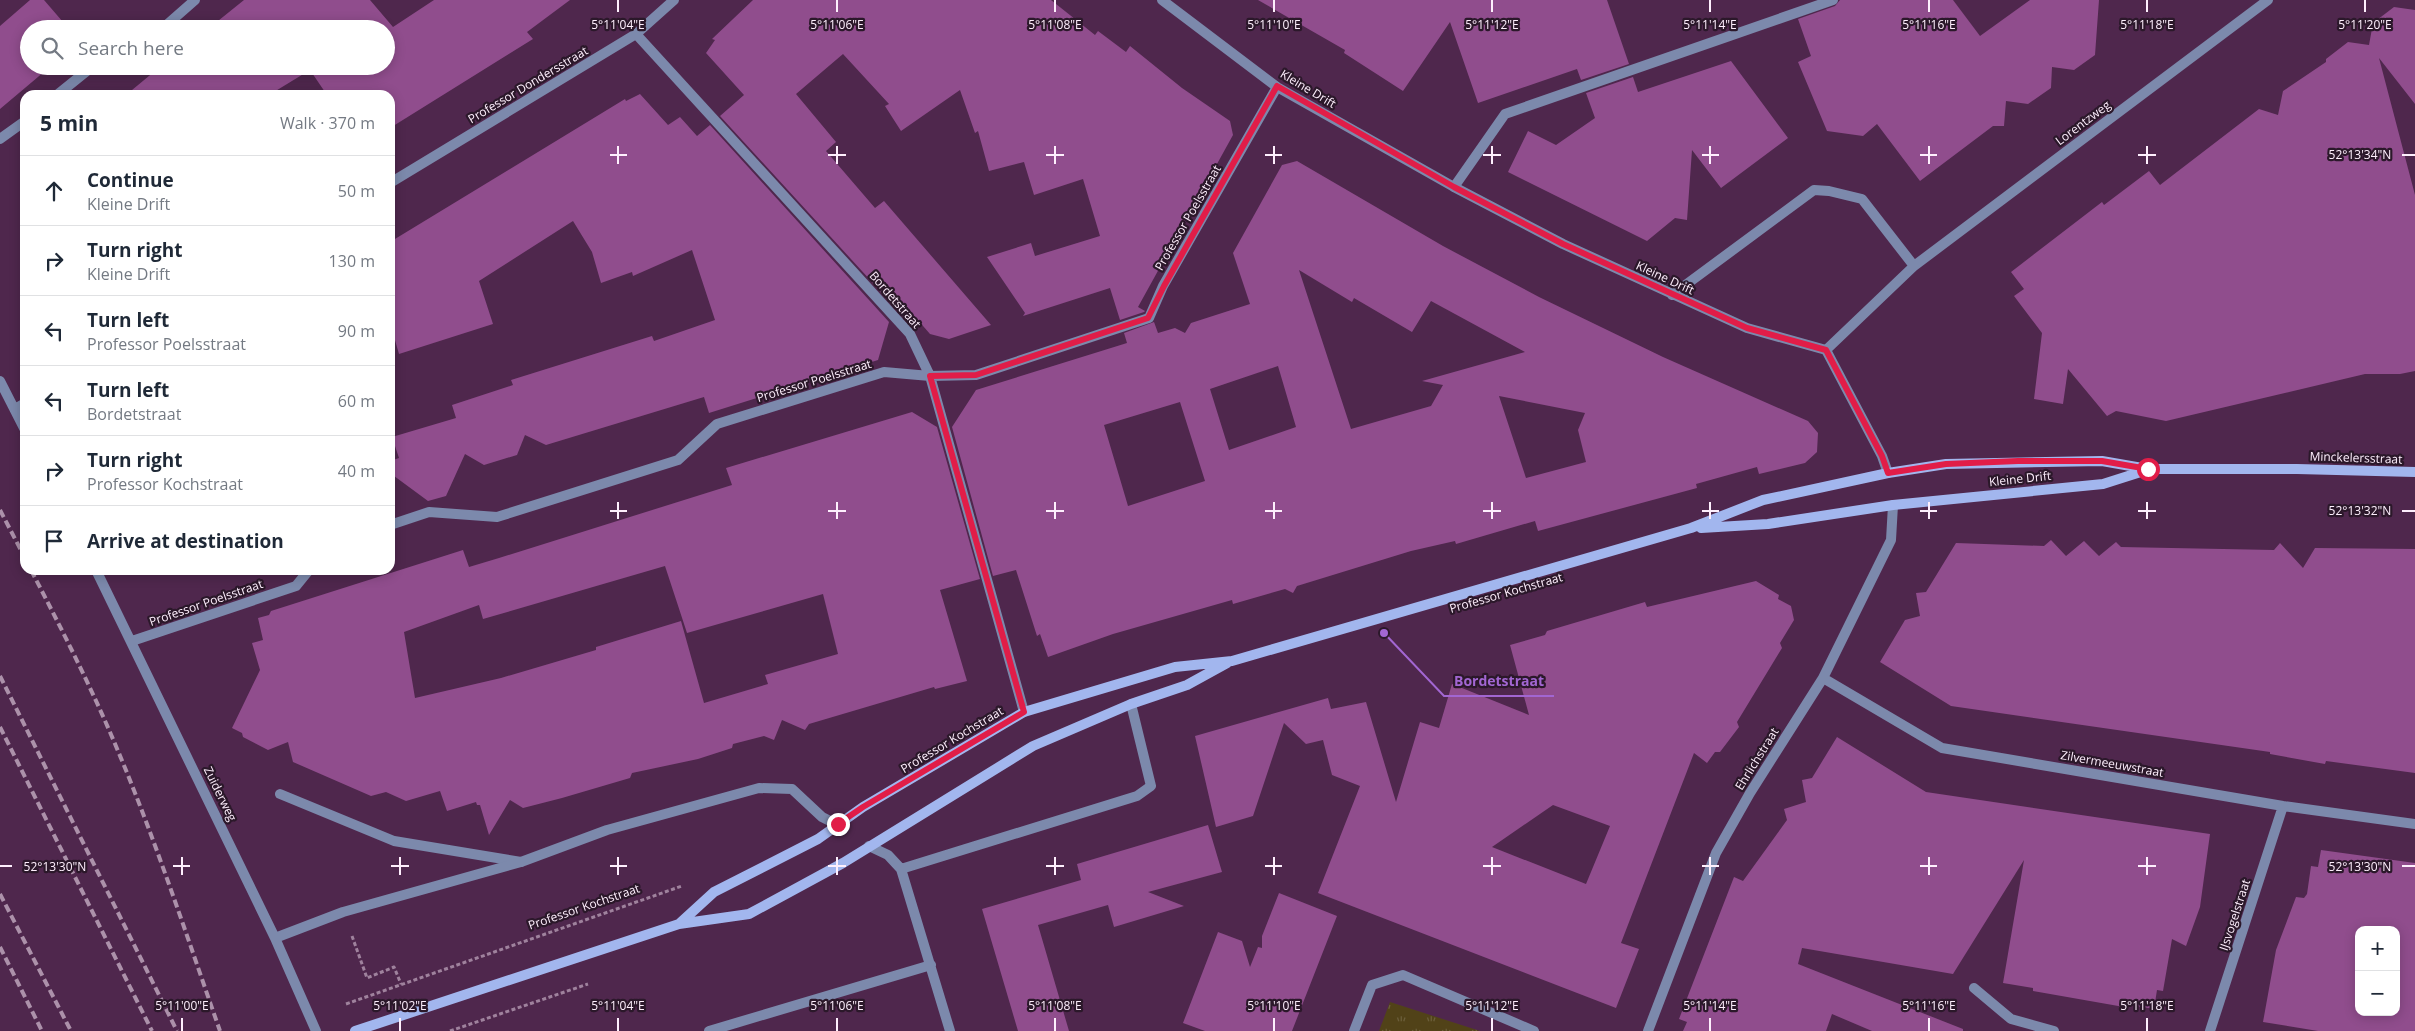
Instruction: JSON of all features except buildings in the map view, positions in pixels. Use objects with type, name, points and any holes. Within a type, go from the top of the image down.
[{"type":"main road","name":"Kleine Drift","points":[[1888,473],[1946,464],[2018,461],[2102,461],[2148,469],[2297,469]]},
{"type":"main road","name":"Kleine Drift","points":[[1893,505],[2103,484],[2148,469]]},
{"type":"main road","name":"Minckelersstraat","points":[[2297,469],[2415,472]]},
{"type":"main road","name":"Professor Kochstraat","points":[[679,924],[714,892],[818,839],[863,807],[1024,712],[1175,667],[1232,661],[1691,528],[1762,500],[1888,473]]},
{"type":"main road","name":"Professor Kochstraat","points":[[1691,528],[1768,524],[1893,505]]},
{"type":"main road","name":"Professor Kochstraat","points":[[355,1031],[679,924],[749,914],[843,863],[1033,746],[1131,704],[1187,685],[1232,661]]},
{"type":"street","points":[[172,20],[195,0]]},
{"type":"street","name":"Professor Dondersstraat","points":[[395,180],[636,34],[674,0]]},
{"type":"street","name":"Kleine Drift","points":[[1162,0],[1277,86],[1454,187],[1563,244],[1747,328],[1826,350]]},
{"type":"street","points":[[1454,187],[1505,114],[1833,0]]},
{"type":"street","name":"Lorentzweg","points":[[1826,350],[1914,266],[2268,0]]},
{"type":"street","name":"Bordetstraat","points":[[636,34],[910,334],[930,376],[1024,712]]},
{"type":"street","points":[[63,90],[82,75]]},
{"type":"street","name":"Professor Poelsstraat","points":[[395,523],[429,512],[497,517],[678,460],[717,424],[884,372],[930,376],[976,375],[1148,318],[1164,286],[1277,86]]},
{"type":"street","points":[[0,138],[20,124]]},
{"type":"street","points":[[1672,295],[1814,190],[1829,191],[1862,199],[1914,266]]},
{"type":"street","points":[[1826,350],[1882,456],[1888,473]]},
{"type":"street","points":[[0,381],[20,420]]},
{"type":"street","points":[[14,409],[20,406]]},
{"type":"street","name":"Ehrlichstraat","points":[[1648,1031],[1716,853],[1750,793],[1823,678],[1891,540],[1893,505]]},
{"type":"street","name":"Zuiderweg","points":[[99,575],[275,938],[316,1031]]},
{"type":"street","name":"Professor Poelsstraat","points":[[132,641],[296,586],[305,575]]},
{"type":"street","name":"Zilvermeeuwstraat","points":[[1823,678],[1942,748],[2283,806],[2415,824]]},
{"type":"street","points":[[901,869],[1137,796],[1151,786],[1131,704]]},
{"type":"street","points":[[275,938],[343,912],[521,862],[606,830],[759,788],[792,789],[822,817],[838,824]]},
{"type":"street","points":[[280,794],[394,841],[521,862]]},
{"type":"street","name":"IJsvogelstraat","points":[[2210,1031],[2283,806]]},
{"type":"street","points":[[869,846],[888,855],[901,869],[950,1031]]},
{"type":"street","points":[[709,1031],[931,965]]},
{"type":"street","points":[[1354,1031],[1372,984],[1403,975],[1534,1031]]},
{"type":"street","points":[[1974,988],[2011,1019],[2054,1031]]},
{"type":"path","name":"Professor Kochstraat","points":[[346,1004],[684,885]]},
{"type":"path","points":[[359,955],[367,978],[394,967],[401,984]]},
{"type":"green space","points":[[1390,1002],[1480,1031],[1379,1031]]},
{"type":"railway","points":[[0,510],[20,548]]},
{"type":"railway","points":[[34,575],[88,684],[122,761],[166,876],[220,1031]]},
{"type":"railway","points":[[0,676],[177,1031]]},
{"type":"railway","points":[[0,727],[152,1031]]},
{"type":"railway","points":[[0,894],[71,1031]]},
{"type":"railway","points":[[0,947],[42,1031]]},
{"type":"place","name":"Bordetstraat","points":[[1384,633]]},
{"type":"route","points":[[838,824],[863,807],[1024,712],[930,376],[976,375],[1148,318],[1164,286],[1277,86],[1454,187],[1563,244],[1747,328],[1826,350],[1882,456],[1888,473],[1946,464],[2018,461],[2102,461],[2148,469]]}]
